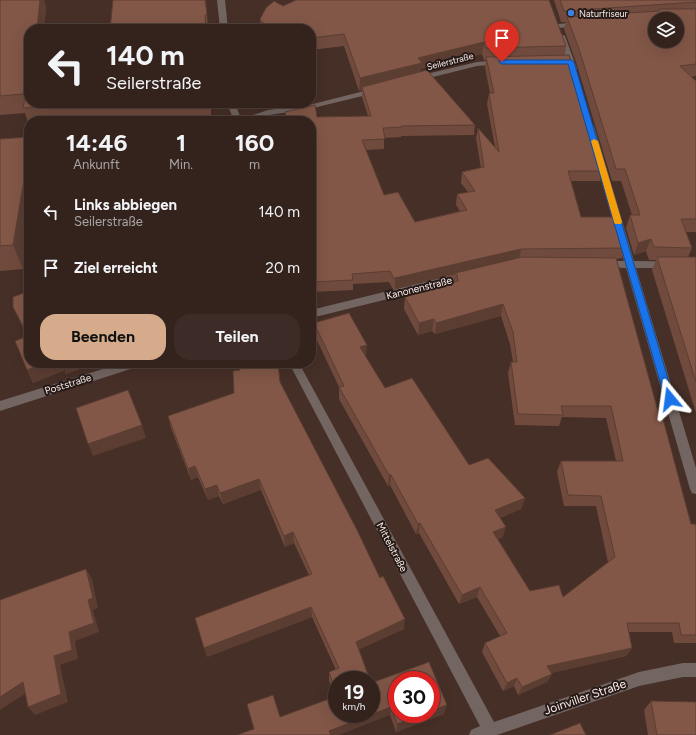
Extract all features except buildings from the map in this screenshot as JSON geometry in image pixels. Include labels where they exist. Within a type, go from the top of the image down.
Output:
[{"type":"street","points":[[221,0],[223,24]]},
{"type":"street","points":[[575,76],[567,62],[556,22],[587,24]]},
{"type":"street","name":"Seilerstraße","points":[[408,82],[477,64],[510,62]]},
{"type":"street","points":[[316,105],[385,87]]},
{"type":"street","points":[[257,116],[268,112],[301,108]]},
{"type":"street","points":[[588,120],[696,489]]},
{"type":"street","points":[[593,264],[696,265]]},
{"type":"street","name":"Kanonenstraße","points":[[316,313],[474,274]]},
{"type":"street","name":"Poststraße","points":[[0,406],[120,368]]},
{"type":"street","name":"Mittelstraße","points":[[297,368],[490,730]]},
{"type":"street","name":"Joinviller Straße","points":[[476,735],[639,678],[682,670],[696,670]]},
{"type":"slow traffic","points":[[594,141],[618,222]]},
{"type":"place","name":"Naturfriseur","points":[[571,13]]},
{"type":"route","points":[[502,62],[571,62],[670,399]]}]
